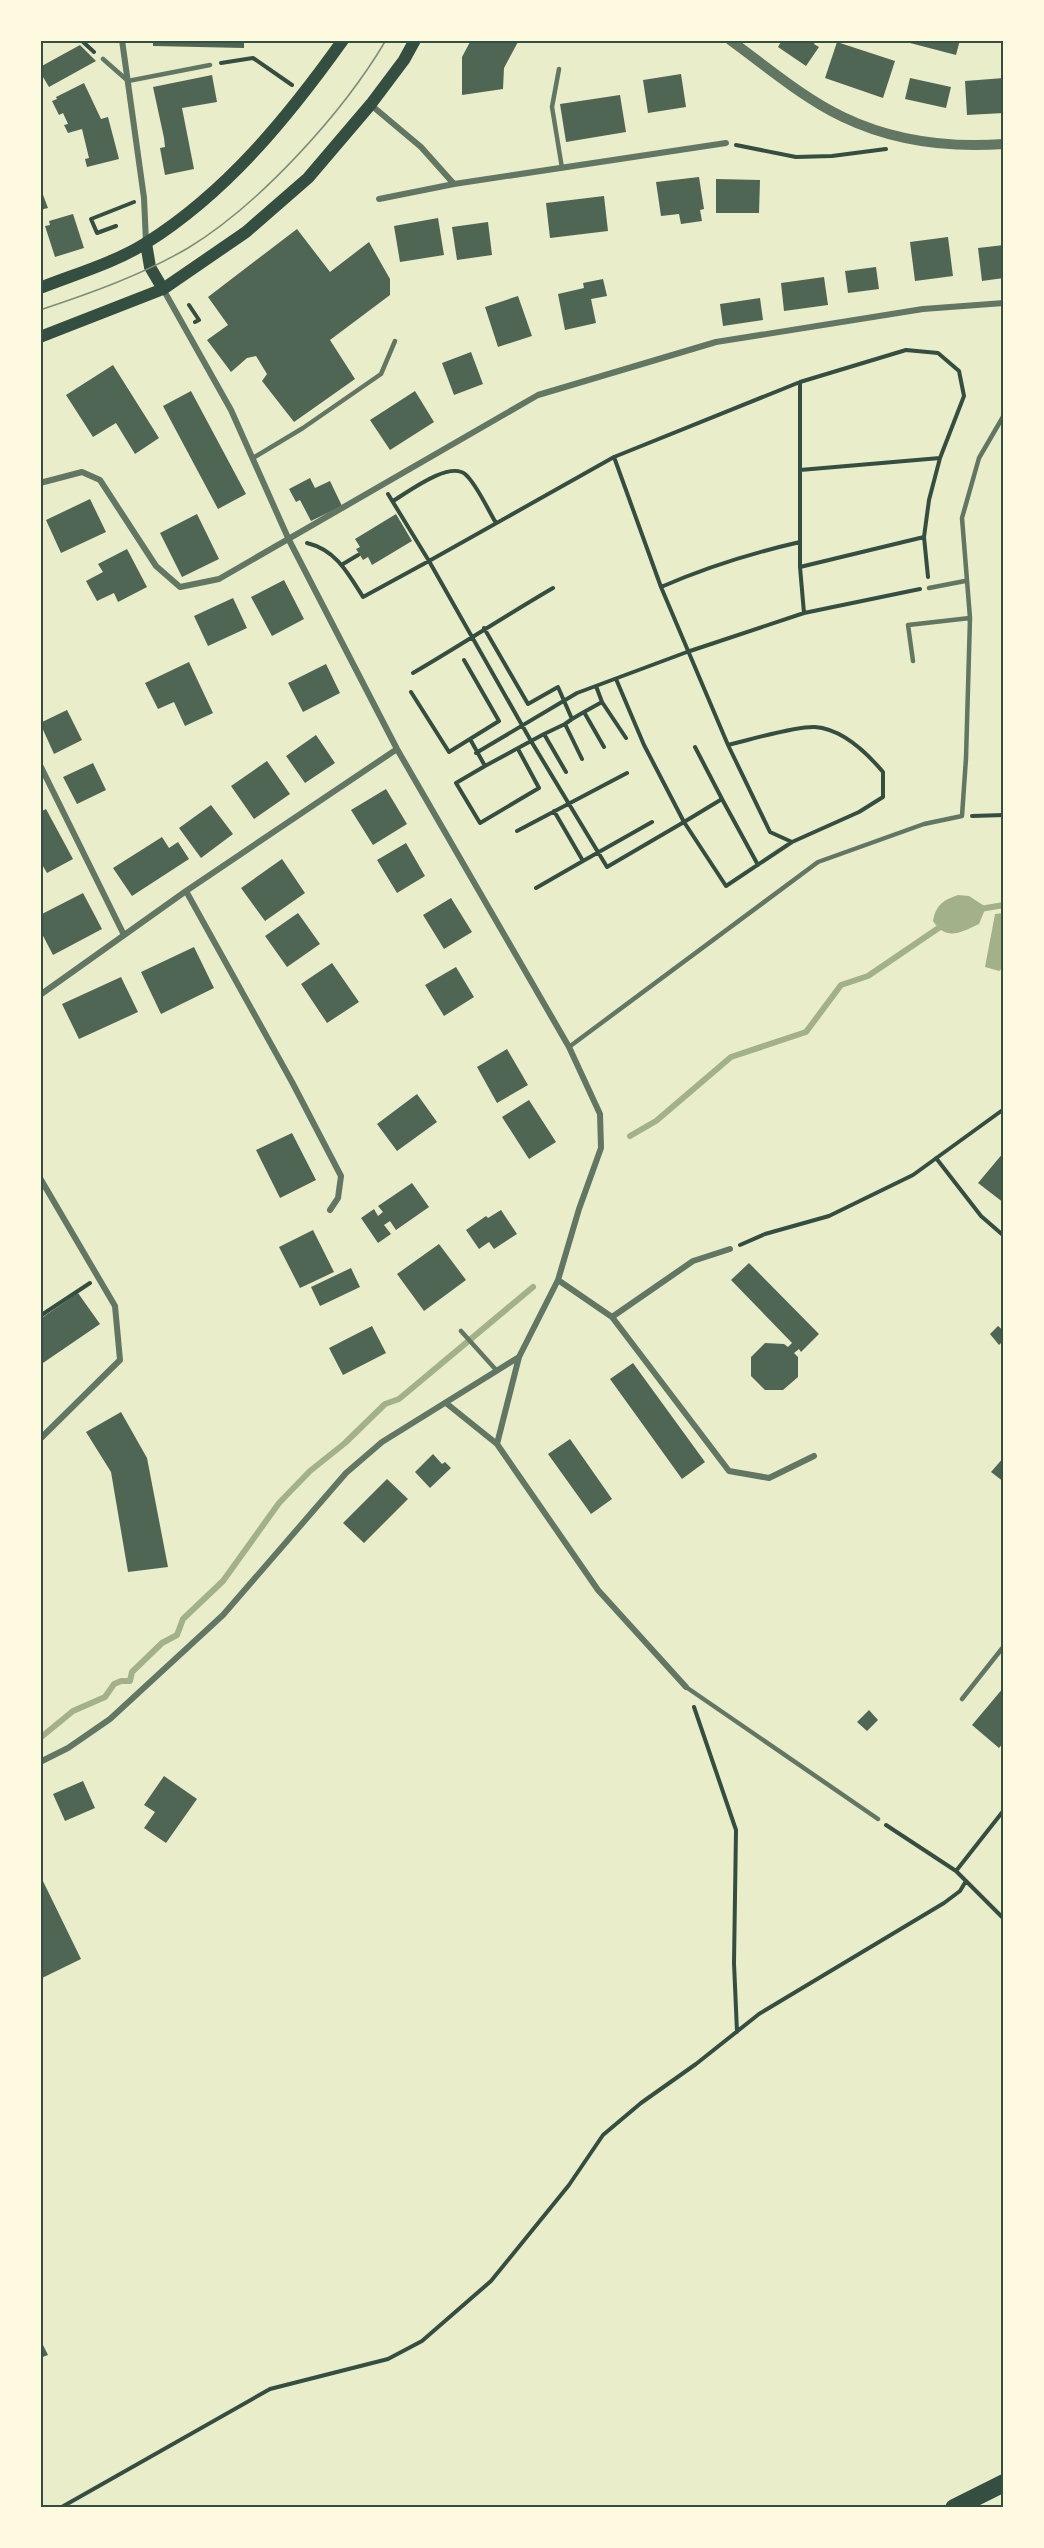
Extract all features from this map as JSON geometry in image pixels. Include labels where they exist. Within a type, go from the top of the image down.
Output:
[{"type":"highway","points":[[954,2508],[1004,2483]]},
{"type":"main road","points":[[40,288],[129,253],[193,210],[270,135],[304,94],[343,40]]},
{"type":"main road","points":[[40,337],[163,289],[246,232],[308,178],[371,104],[404,60],[415,40]]},
{"type":"main road","points":[[146,243],[150,267],[163,289]]},
{"type":"street","points":[[122,40],[144,198],[146,243]]},
{"type":"street","points":[[730,40],[801,91],[842,117],[880,132],[933,144],[980,146],[1004,144]]},
{"type":"street","points":[[371,104],[421,147],[453,184]]},
{"type":"street","points":[[379,199],[453,184],[726,144]]},
{"type":"street","points":[[163,289],[231,410],[289,540],[397,749],[569,1047],[600,1114],[601,1148],[579,1209],[558,1280],[519,1357],[497,1444]]},
{"type":"street","points":[[40,483],[82,472],[100,480],[156,566],[180,587],[219,579],[538,395],[716,342],[923,309],[1004,303]]},
{"type":"street","points":[[40,995],[186,891],[397,749]]},
{"type":"street","points":[[40,765],[124,935]]},
{"type":"street","points":[[186,891],[292,1082],[341,1176],[338,1198],[330,1210]]},
{"type":"street","points":[[40,1178],[115,1306],[120,1360],[40,1439]]},
{"type":"street","points":[[612,1317],[693,1261],[730,1249]]},
{"type":"street","points":[[558,1280],[612,1317],[729,1472],[769,1478],[814,1455]]},
{"type":"street","points":[[40,1762],[68,1748],[110,1719],[224,1615],[346,1473],[382,1442],[519,1357]]},
{"type":"street","points":[[446,1403],[497,1444],[598,1590],[686,1687]]},
{"type":"lane","points":[[103,59],[128,81],[210,65]]},
{"type":"lane","points":[[559,69],[552,106],[562,168]]},
{"type":"lane","points":[[253,458],[303,428],[381,374],[395,341]]},
{"type":"lane","points":[[569,1047],[818,862],[924,824],[962,816],[970,618],[965,581],[962,518],[980,458],[1004,415]]},
{"type":"lane","points":[[929,588],[965,581]]},
{"type":"lane","points":[[912,661],[908,625],[970,618]]},
{"type":"lane","points":[[461,1331],[497,1371]]},
{"type":"lane","points":[[962,1699],[1004,1647]]},
{"type":"lane","points":[[686,1687],[878,1819]]},
{"type":"path","points":[[81,40],[103,59]]},
{"type":"path","points":[[210,65],[253,58],[304,94]]},
{"type":"path","points":[[726,144],[796,157],[832,156],[889,149]]},
{"type":"path","points":[[116,210],[91,219],[97,233],[116,226]]},
{"type":"path","points":[[324,550],[343,564],[363,597],[614,457],[800,382],[906,350],[938,353],[959,371],[964,396],[940,458],[929,500],[924,537],[929,588],[804,613],[687,652],[565,700],[476,753]]},
{"type":"path","points":[[800,382],[800,567],[804,613]]},
{"type":"path","points":[[614,457],[661,587],[728,745],[770,832],[792,842]]},
{"type":"path","points":[[800,470],[940,458]]},
{"type":"path","points":[[393,501],[444,471],[456,470],[466,475],[496,523]]},
{"type":"path","points":[[383,485],[474,638],[522,726],[607,867],[722,799]]},
{"type":"path","points":[[800,567],[924,537]]},
{"type":"path","points":[[661,587],[703,569],[750,554],[800,542]]},
{"type":"path","points":[[343,564],[358,555]]},
{"type":"path","points":[[413,673],[553,588]]},
{"type":"path","points":[[484,628],[528,704],[558,687],[572,719]]},
{"type":"path","points":[[411,692],[449,752],[499,721],[464,660]]},
{"type":"path","points":[[616,679],[644,745],[684,822],[726,886],[792,842],[859,812],[883,797],[883,772],[866,752],[843,737],[815,727],[728,745]]},
{"type":"path","points":[[596,686],[602,702],[626,738]]},
{"type":"path","points":[[518,749],[539,788],[480,823],[456,783],[602,702]]},
{"type":"path","points":[[584,712],[604,747]]},
{"type":"path","points":[[565,724],[582,759]]},
{"type":"path","points":[[544,734],[566,772]]},
{"type":"path","points":[[470,739],[485,766]]},
{"type":"path","points":[[695,747],[758,865]]},
{"type":"path","points":[[517,831],[627,773]]},
{"type":"path","points":[[554,811],[583,861]]},
{"type":"path","points":[[962,816],[1004,815]]},
{"type":"path","points":[[536,888],[652,822]]},
{"type":"path","points":[[730,1249],[765,1234],[829,1215],[913,1175],[1004,1109]]},
{"type":"path","points":[[936,1158],[981,1216],[1004,1236]]},
{"type":"path","points":[[40,1316],[98,1277]]},
{"type":"path","points":[[686,1687],[736,1830],[734,1963],[737,2032]]},
{"type":"path","points":[[956,1871],[1004,1810]]},
{"type":"path","points":[[878,1819],[956,1871],[1004,1919]]},
{"type":"path","points":[[60,2508],[270,2390],[388,2359],[422,2341],[491,2281],[569,2185],[603,2135],[641,2103],[696,2064],[759,2014],[944,1903],[960,1892],[966,1881]]},
{"type":"shaded area","points":[[958,895],[969,896],[986,907],[979,924],[960,932],[948,933],[933,921],[934,915],[941,904]]},
{"type":"shaded area","points":[[1003,913],[1003,968],[999,971],[985,967],[995,914]]},
{"type":"building","points":[[153,40],[244,40],[244,48],[153,46]]},
{"type":"building","points":[[471,40],[519,40],[504,68],[503,89],[462,95],[462,57]]},
{"type":"building","points":[[782,40],[816,40],[814,44],[819,47],[806,66],[778,47]]},
{"type":"building","points":[[910,40],[960,40],[956,55],[910,43]]},
{"type":"building","points":[[837,42],[895,61],[883,98],[825,78]]},
{"type":"building","points":[[80,45],[96,61],[49,87],[40,72],[40,67]]},
{"type":"building","points":[[681,74],[686,107],[648,113],[643,80]]},
{"type":"building","points":[[212,75],[217,102],[182,108],[194,169],[165,175],[160,148],[165,147],[164,138],[153,87]]},
{"type":"building","points":[[910,78],[951,87],[946,108],[905,99]]},
{"type":"building","points":[[1004,78],[1004,113],[967,115],[965,81]]},
{"type":"building","points":[[84,83],[101,119],[108,117],[119,159],[87,167],[85,159],[89,158],[82,129],[68,133],[64,125],[68,124],[63,113],[59,115],[52,101]]},
{"type":"building","points":[[620,95],[626,132],[566,142],[560,104]]},
{"type":"building","points":[[699,177],[704,209],[700,210],[702,221],[681,224],[679,214],[661,216],[656,182]]},
{"type":"building","points":[[716,179],[760,180],[759,213],[716,213]]},
{"type":"building","points":[[40,187],[48,208],[40,210]]},
{"type":"building","points":[[604,196],[608,231],[550,238],[546,203]]},
{"type":"building","points":[[73,214],[84,248],[55,257],[45,226],[50,225],[49,221]]},
{"type":"building","points":[[438,218],[444,255],[400,262],[394,226]]},
{"type":"building","points":[[488,222],[492,255],[457,260],[452,227]]},
{"type":"building","points":[[297,229],[330,272],[369,242],[390,279],[390,295],[330,340],[355,379],[294,422],[262,381],[267,374],[256,356],[247,358],[231,372],[207,340],[228,325],[208,297]]},
{"type":"building","points":[[948,237],[953,276],[915,281],[910,242]]},
{"type":"building","points":[[1004,245],[1004,278],[982,281],[978,248]]},
{"type":"building","points":[[876,267],[879,289],[848,293],[845,271]]},
{"type":"building","points":[[824,277],[828,305],[784,311],[781,283]]},
{"type":"building","points":[[603,279],[607,296],[591,299],[596,323],[565,330],[558,294],[584,288],[583,283]]},
{"type":"building","points":[[518,296],[532,336],[498,347],[485,307]]},
{"type":"building","points":[[760,298],[763,320],[723,326],[720,304]]},
{"type":"building","points":[[471,352],[483,384],[454,395],[442,363]]},
{"type":"building","points":[[113,365],[159,438],[135,454],[116,423],[93,437],[66,395]]},
{"type":"building","points":[[191,391],[246,494],[218,509],[163,406]]},
{"type":"building","points":[[415,391],[434,422],[390,450],[370,420]]},
{"type":"building","points":[[310,478],[315,488],[330,481],[342,506],[311,521],[300,500],[296,502],[289,489]]},
{"type":"building","points":[[90,499],[106,532],[61,553],[46,520]]},
{"type":"building","points":[[197,514],[219,559],[182,577],[160,533]]},
{"type":"building","points":[[396,514],[412,541],[372,565],[368,557],[363,560],[356,549],[360,547],[355,539]]},
{"type":"building","points":[[127,549],[147,587],[118,602],[114,593],[97,601],[86,581],[103,572],[98,564]]},
{"type":"building","points":[[284,580],[304,619],[272,636],[251,597]]},
{"type":"building","points":[[233,598],[247,628],[208,646],[194,616]]},
{"type":"building","points":[[189,662],[213,713],[185,726],[174,702],[158,709],[145,683]]},
{"type":"building","points":[[326,664],[340,693],[303,712],[288,683]]},
{"type":"building","points":[[67,710],[82,740],[54,754],[40,723]]},
{"type":"building","points":[[316,735],[335,763],[305,783],[286,756]]},
{"type":"building","points":[[267,761],[290,794],[254,819],[231,786]]},
{"type":"building","points":[[93,763],[106,790],[77,804],[63,777]]},
{"type":"building","points":[[386,789],[407,824],[373,845],[351,810]]},
{"type":"building","points":[[211,805],[233,834],[201,858],[179,828]]},
{"type":"building","points":[[46,809],[73,859],[47,873],[40,861],[40,812]]},
{"type":"building","points":[[162,837],[169,848],[178,842],[189,859],[132,896],[113,868]]},
{"type":"building","points":[[406,843],[425,876],[397,893],[377,860]]},
{"type":"building","points":[[282,859],[305,893],[265,921],[241,888]]},
{"type":"building","points":[[83,893],[102,929],[53,955],[40,930],[40,915]]},
{"type":"building","points":[[451,898],[472,932],[444,949],[423,915]]},
{"type":"building","points":[[298,913],[320,944],[287,967],[265,936]]},
{"type":"building","points":[[194,947],[214,988],[161,1014],[141,972]]},
{"type":"building","points":[[332,963],[359,1002],[327,1023],[301,984]]},
{"type":"building","points":[[456,967],[474,997],[444,1016],[425,985]]},
{"type":"building","points":[[121,977],[138,1012],[79,1039],[62,1004]]},
{"type":"building","points":[[507,1049],[528,1085],[497,1103],[477,1067]]},
{"type":"building","points":[[417,1094],[437,1122],[397,1151],[377,1124]]},
{"type":"building","points":[[529,1100],[556,1142],[529,1159],[502,1117]]},
{"type":"building","points":[[292,1133],[316,1180],[280,1198],[256,1150]]},
{"type":"building","points":[[1004,1152],[1004,1203],[978,1183]]},
{"type":"building","points":[[412,1183],[429,1207],[396,1230],[390,1221],[384,1225],[391,1234],[378,1243],[361,1218],[374,1209],[378,1216],[383,1212],[378,1206]]},
{"type":"building","points":[[501,1210],[517,1234],[494,1249],[489,1242],[479,1249],[466,1230],[486,1216],[488,1218]]},
{"type":"building","points":[[313,1230],[334,1272],[300,1288],[279,1247]]},
{"type":"building","points":[[439,1244],[466,1280],[424,1311],[397,1274]]},
{"type":"building","points":[[749,1263],[819,1334],[801,1352],[799,1349],[794,1353],[798,1357],[798,1377],[783,1390],[765,1390],[751,1376],[751,1357],[765,1343],[784,1344],[788,1347],[792,1343],[731,1280]]},
{"type":"building","points":[[351,1268],[360,1287],[320,1306],[311,1287]]},
{"type":"building","points":[[78,1293],[100,1324],[40,1365],[40,1319]]},
{"type":"building","points":[[372,1326],[386,1353],[343,1375],[329,1348]]},
{"type":"building","points":[[998,1326],[1004,1331],[1004,1340],[999,1345],[990,1334]]},
{"type":"building","points":[[633,1363],[705,1462],[682,1479],[610,1379]]},
{"type":"building","points":[[121,1412],[147,1458],[168,1567],[128,1572],[111,1472],[86,1432]]},
{"type":"building","points":[[570,1439],[612,1499],[591,1514],[548,1454]]},
{"type":"building","points":[[433,1454],[442,1464],[445,1462],[451,1468],[430,1488],[415,1472]]},
{"type":"building","points":[[1004,1457],[1004,1482],[991,1472]]},
{"type":"building","points":[[387,1479],[408,1499],[364,1543],[343,1523]]},
{"type":"building","points":[[1004,1687],[1004,1742],[999,1748],[972,1725]]},
{"type":"building","points":[[869,1710],[878,1720],[867,1731],[857,1722]]},
{"type":"building","points":[[164,1776],[197,1799],[166,1843],[144,1828],[155,1812],[144,1805]]},
{"type":"building","points":[[83,1781],[95,1808],[65,1821],[53,1794]]},
{"type":"building","points":[[40,1875],[81,1959],[40,1979]]},
{"type":"building","points":[[40,2339],[48,2355],[40,2358]]},
{"type":"waterway","points":[[980,909],[1004,905]]},
{"type":"waterway","points":[[630,1136],[656,1121],[731,1057],[806,1032],[841,985],[868,976],[943,925]]},
{"type":"waterway","points":[[40,1738],[73,1711],[105,1697],[114,1684],[130,1681],[132,1672],[162,1643],[177,1635],[183,1619],[223,1581],[279,1503],[310,1471],[345,1443],[385,1404],[399,1399],[533,1287]]},
{"type":"tram line","points":[[40,310],[153,267],[188,248],[215,229],[243,207],[298,155],[347,97],[386,40]]}]
